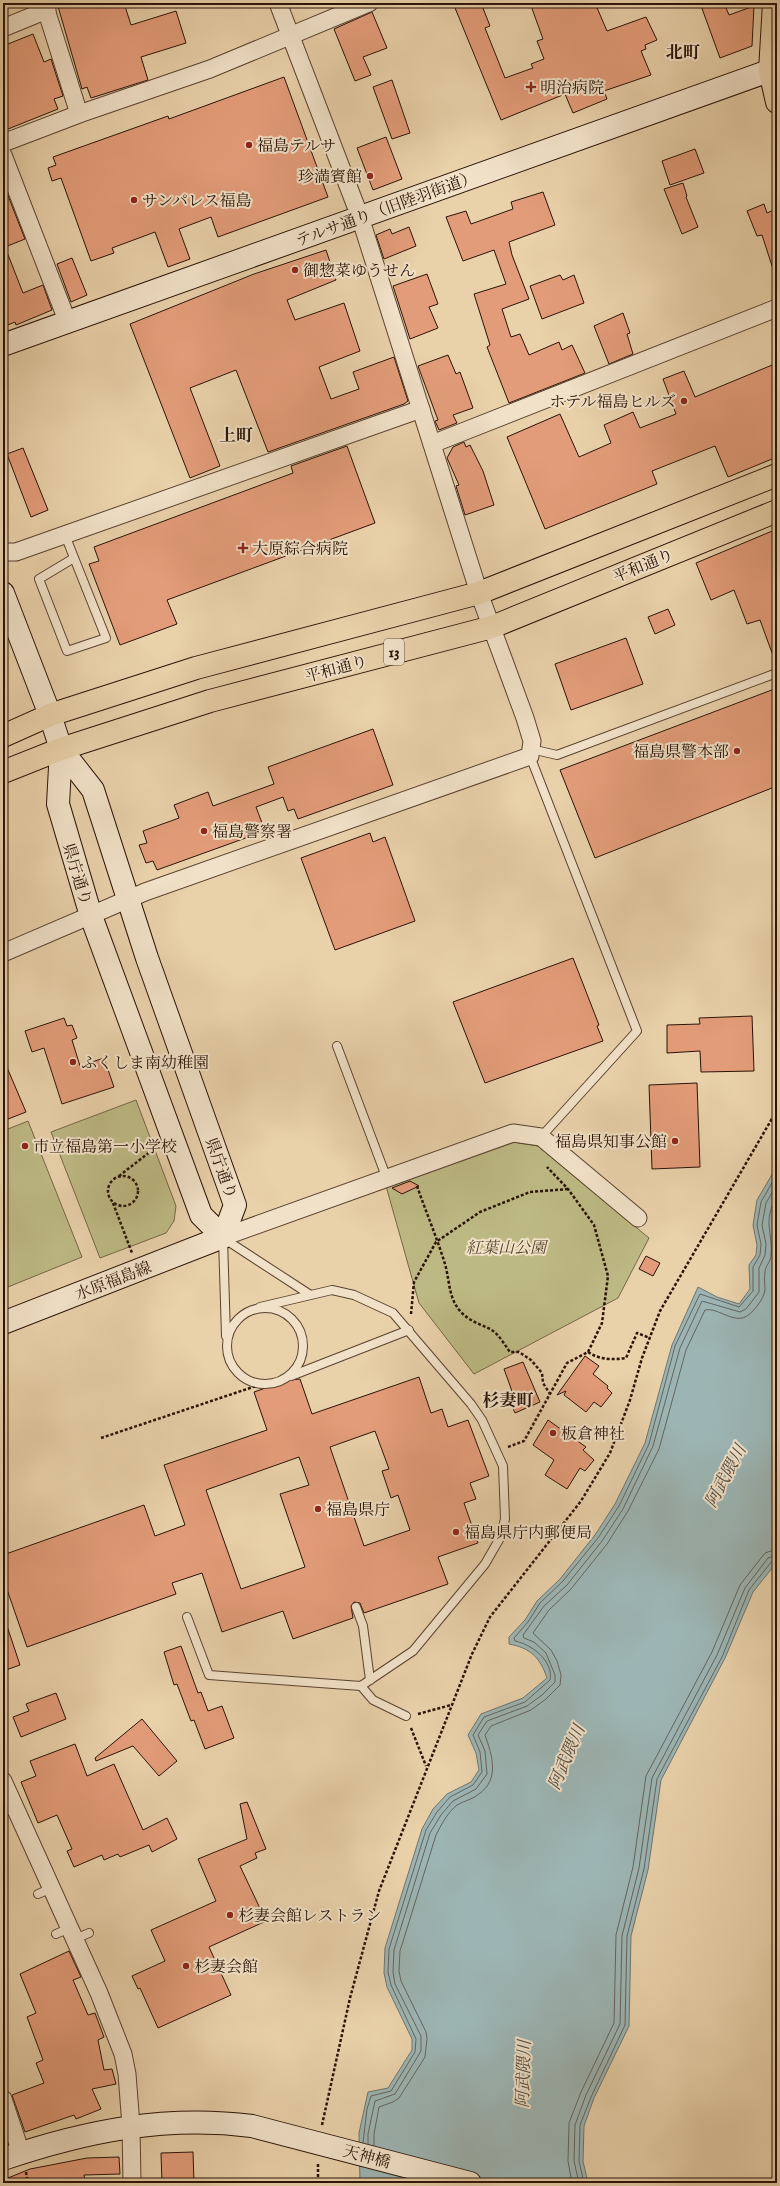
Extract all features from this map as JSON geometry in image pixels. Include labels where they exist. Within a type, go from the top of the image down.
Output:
[{"type":"highway","points":[[774,3],[773,69],[777,102]]},
{"type":"highway","name":"13","points":[[3,736],[50,715],[196,668],[480,593],[777,475]]},
{"type":"highway","name":"平和通り","points":[[3,772],[60,749],[210,701],[492,627],[777,511]]},
{"type":"street","points":[[3,953],[128,900],[531,752],[532,741],[525,718],[480,593],[360,217],[278,3]]},
{"type":"street","points":[[3,143],[79,114],[210,69],[369,3]]},
{"type":"street","points":[[3,28],[46,6],[79,114]]},
{"type":"street","name":"テルサ通り（旧陸羽街道）","points":[[3,345],[68,323],[773,69]]},
{"type":"street","points":[[3,155],[68,323]]},
{"type":"street","points":[[432,444],[777,308]]},
{"type":"street","points":[[3,552],[16,552],[421,409]]},
{"type":"street","name":"県庁通り","points":[[3,593],[50,715],[60,749],[58,804],[91,916],[201,1215],[223,1237],[235,1206],[128,900],[93,790],[60,749]]},
{"type":"street","points":[[223,1237],[513,1133],[541,1137],[638,1218]]},
{"type":"street","name":"水原福島線","points":[[3,1323],[223,1237]]},
{"type":"street","points":[[3,1781],[8,1805],[45,1891],[73,1934],[99,1993],[123,2054],[127,2074],[131,2126],[132,2183]]},
{"type":"street","points":[[3,2099],[12,2156]]},
{"type":"street","name":"天神橋","points":[[12,2156],[131,2126],[167,2122],[216,2121],[252,2126],[470,2183]]},
{"type":"lane","points":[[65,535],[106,638],[67,651],[39,579],[74,558]]},
{"type":"lane","points":[[541,1137],[637,1032],[531,752],[557,755],[774,674]]},
{"type":"lane","points":[[337,1046],[387,1179]]},
{"type":"lane","points":[[223,1237],[309,1294]]},
{"type":"lane","points":[[223,1237],[227,1353],[231,1365],[239,1375],[250,1382],[262,1384],[275,1383],[410,1330]]},
{"type":"lane","points":[[187,1618],[209,1675],[360,1686],[413,1651],[485,1564],[500,1538],[505,1519],[503,1466],[482,1420],[471,1404],[410,1330],[393,1313],[354,1295],[332,1290],[309,1294],[248,1311],[237,1318],[230,1329],[226,1341]]},
{"type":"lane","points":[[260,1307],[273,1308],[285,1313],[295,1321],[301,1332],[304,1345],[302,1358],[296,1370],[286,1378]]},
{"type":"lane","points":[[356,1607],[363,1626],[370,1680]]},
{"type":"lane","points":[[360,1686],[373,1700],[406,1716]]},
{"type":"path","points":[[318,2183],[338,2056],[350,1998],[379,1891],[451,1705],[490,1617],[581,1501],[610,1453],[630,1400],[660,1311],[777,1110]]},
{"type":"path","points":[[133,1256],[113,1203],[110,1199],[108,1188],[110,1183],[161,1143]]},
{"type":"path","points":[[511,1446],[524,1441],[567,1363],[588,1352],[602,1323],[608,1276],[594,1225],[568,1188],[546,1166]]},
{"type":"path","points":[[412,1170],[436,1242],[445,1264],[452,1297],[461,1313],[476,1324],[490,1329],[498,1335],[510,1352],[520,1352],[531,1360],[542,1373],[543,1382],[550,1394]]},
{"type":"path","points":[[113,1203],[121,1207],[131,1205],[139,1193],[139,1188],[134,1180],[129,1177],[118,1177]]},
{"type":"path","points":[[410,1330],[414,1282],[436,1242],[480,1212],[530,1192],[568,1188]]},
{"type":"path","points":[[588,1352],[595,1356],[613,1360],[626,1358],[637,1333],[650,1338]]},
{"type":"path","points":[[101,1438],[262,1384]]},
{"type":"path","points":[[427,1766],[406,1716],[451,1705]]},
{"type":"green space","points":[[136,1100],[176,1206],[174,1221],[166,1233],[100,1258],[51,1132]]},
{"type":"green space","name":"市立福島第一小学校","points":[[28,1121],[82,1257],[3,1289],[3,1131]]},
{"type":"green space","name":"紅葉山公園","points":[[513,1142],[538,1146],[649,1238],[618,1298],[474,1374],[419,1303],[386,1186]]},
{"type":"water","name":"阿武隈川","points":[[777,1166],[777,1562],[753,1592],[725,1658],[661,1780],[648,1870],[631,1936],[629,2026],[594,2098],[584,2126],[583,2161],[588,2183],[360,2183],[359,2133],[368,2092],[388,2088],[412,2050],[412,2039],[387,1987],[384,1973],[385,1948],[422,1829],[433,1809],[447,1794],[471,1782],[479,1770],[476,1753],[468,1735],[481,1714],[523,1698],[547,1678],[541,1664],[537,1659],[523,1648],[509,1644],[509,1637],[525,1620],[537,1601],[560,1579],[595,1535],[615,1504],[645,1443],[672,1345],[698,1287],[717,1297],[739,1304],[750,1289],[749,1265],[756,1255],[757,1245],[753,1225],[757,1200]]},
{"type":"building","points":[[57,3],[124,3],[131,25],[176,11],[186,43],[141,57],[148,80],[91,98],[87,87],[82,89]]},
{"type":"building","points":[[453,3],[481,3],[490,26],[485,28],[505,78],[533,68],[531,64],[544,59],[537,41],[543,39],[530,3],[595,3],[607,31],[646,17],[657,40],[645,45],[646,49],[641,51],[651,75],[604,91],[607,99],[573,113],[565,94],[501,120]]},
{"type":"building","points":[[700,3],[724,3],[729,15],[754,6],[752,46],[720,58]]},
{"type":"building","points":[[372,12],[387,48],[363,57],[371,75],[355,81],[334,29]]},
{"type":"building","points":[[33,34],[44,62],[51,59],[63,96],[54,99],[58,109],[3,131],[3,46]]},
{"type":"building","points":[[284,77],[328,197],[218,237],[211,217],[179,229],[190,259],[168,267],[155,232],[112,248],[114,253],[91,261],[61,178],[52,181],[48,168],[56,165],[53,157],[168,116],[169,119]]},
{"type":"building","points":[[392,80],[410,133],[392,139],[373,87]]},
{"type":"building","points":[[386,137],[402,179],[373,190],[357,148]]},
{"type":"building","points":[[695,149],[704,173],[670,185],[662,161]]},
{"type":"building","points":[[3,183],[25,239],[5,247],[23,293],[43,285],[52,310],[16,325],[15,322],[3,327]]},
{"type":"building","points":[[683,183],[686,197],[698,227],[682,234],[664,189]]},
{"type":"building","points":[[543,192],[555,225],[509,242],[512,255],[529,299],[502,309],[511,337],[520,334],[529,355],[559,342],[562,350],[572,345],[585,373],[509,403],[487,347],[490,345],[474,294],[506,284],[494,250],[463,261],[446,217],[466,211],[471,224],[513,209],[511,202]]},
{"type":"building","points":[[764,204],[767,213],[774,210],[777,218],[777,272],[774,272],[762,235],[757,236],[747,211]]},
{"type":"building","points":[[409,227],[416,246],[384,259],[376,235],[390,229],[392,234]]},
{"type":"building","points":[[326,250],[336,280],[287,300],[295,320],[344,303],[360,351],[319,367],[331,399],[359,389],[353,372],[394,357],[408,401],[404,404],[268,452],[236,370],[190,388],[220,466],[190,478],[130,324],[254,274]]},
{"type":"building","points":[[72,258],[87,295],[71,302],[57,264]]},
{"type":"building","points":[[427,274],[438,304],[429,307],[438,328],[410,339],[393,286]]},
{"type":"building","points":[[560,275],[563,280],[574,275],[584,303],[542,319],[530,286]]},
{"type":"building","points":[[623,313],[630,333],[627,334],[633,354],[609,364],[594,326]]},
{"type":"building","points":[[448,355],[456,374],[460,372],[473,408],[453,415],[457,423],[439,430],[435,421],[438,420],[418,366]]},
{"type":"building","points":[[777,363],[777,457],[728,477],[715,446],[652,471],[657,484],[545,529],[507,437],[560,414],[579,457],[611,443],[604,425],[633,412],[640,428],[676,414],[663,379],[684,371],[695,397]]},
{"type":"building","points":[[464,442],[466,447],[470,445],[483,471],[494,505],[465,515],[456,486],[459,485],[447,458],[453,447]]},
{"type":"building","points":[[347,446],[375,523],[167,600],[177,624],[120,645],[89,564],[99,561],[94,547],[293,473],[291,466]]},
{"type":"building","points":[[23,448],[48,510],[31,517],[7,454]]},
{"type":"building","points":[[777,529],[777,661],[775,661],[760,620],[747,624],[734,590],[711,600],[696,563]]},
{"type":"building","points":[[668,609],[675,625],[655,634],[648,617]]},
{"type":"building","points":[[626,638],[643,684],[571,710],[555,664]]},
{"type":"building","points":[[777,688],[777,786],[595,858],[560,770]]},
{"type":"building","points":[[373,729],[393,785],[298,819],[294,809],[288,811],[283,797],[256,807],[265,831],[157,870],[153,861],[146,863],[139,845],[147,843],[143,831],[179,818],[174,805],[208,792],[213,806],[274,784],[268,767]]},
{"type":"building","points":[[370,833],[373,842],[385,837],[415,921],[335,950],[301,858]]},
{"type":"building","points":[[573,958],[599,1025],[597,1026],[603,1041],[485,1083],[453,1002]]},
{"type":"building","points":[[752,1016],[754,1071],[701,1072],[700,1051],[667,1053],[667,1025],[700,1024],[699,1018]]},
{"type":"building","points":[[64,1018],[67,1026],[72,1025],[77,1038],[72,1040],[80,1066],[104,1058],[114,1087],[62,1104],[44,1048],[32,1052],[25,1031]]},
{"type":"building","points":[[3,1058],[26,1112],[3,1121]]},
{"type":"building","name":"福島県知事公館","points":[[697,1083],[700,1167],[652,1169],[649,1085]]},
{"type":"building","points":[[410,1181],[419,1186],[402,1194],[392,1188]]},
{"type":"building","points":[[646,1256],[660,1263],[653,1276],[639,1269]]},
{"type":"building","points":[[585,1356],[599,1366],[593,1374],[608,1386],[607,1388],[612,1393],[601,1407],[594,1402],[586,1412],[564,1395],[566,1391],[557,1395]]},
{"type":"building","points":[[523,1362],[540,1402],[515,1413],[508,1397],[513,1394],[504,1369]]},
{"type":"building","name":"福島県庁","points":[[419,1377],[431,1413],[442,1409],[448,1427],[468,1420],[489,1476],[470,1483],[476,1499],[464,1503],[478,1543],[438,1557],[448,1584],[364,1613],[360,1603],[354,1602],[351,1606],[353,1618],[293,1639],[283,1611],[222,1632],[202,1573],[172,1583],[176,1594],[27,1647],[3,1578],[3,1555],[144,1505],[155,1536],[185,1525],[164,1465],[267,1430],[254,1392],[288,1380],[300,1379],[312,1414]],"holes":[[[375,1431],[389,1469],[382,1471],[391,1498],[398,1495],[410,1530],[364,1546],[330,1447]],[[299,1457],[309,1485],[280,1494],[305,1567],[241,1589],[206,1490]]]},
{"type":"building","name":"板倉神社","points":[[548,1420],[586,1447],[583,1450],[594,1460],[585,1471],[580,1468],[567,1489],[545,1475],[554,1460],[533,1445]]},
{"type":"building","points":[[3,1623],[6,1623],[20,1665],[3,1671]]},
{"type":"building","points":[[181,1646],[198,1693],[201,1692],[208,1711],[222,1706],[234,1738],[205,1749],[194,1720],[191,1721],[177,1684],[174,1685],[164,1652]]},
{"type":"building","points":[[56,1693],[66,1719],[21,1737],[13,1717],[29,1711],[26,1704]]},
{"type":"building","points":[[142,1719],[177,1761],[159,1776],[133,1746],[96,1761],[95,1758]]},
{"type":"building","points":[[75,1744],[87,1776],[114,1764],[143,1830],[167,1818],[177,1839],[152,1852],[149,1845],[120,1857],[118,1854],[104,1860],[102,1855],[74,1867],[67,1851],[72,1849],[57,1815],[38,1823],[21,1782],[36,1776],[30,1761]]},
{"type":"building","name":"杉妻会館","points":[[247,1802],[266,1849],[255,1853],[257,1858],[240,1866],[266,1921],[209,1947],[231,1995],[158,2028],[140,1988],[138,1989],[132,1976],[165,1961],[151,1930],[216,1901],[198,1859],[247,1839],[240,1804]]},
{"type":"building","points":[[69,1951],[81,1977],[73,1980],[88,2015],[95,2013],[104,2037],[98,2040],[104,2070],[112,2069],[116,2084],[92,2089],[101,2109],[76,2119],[74,2115],[25,2132],[12,2095],[44,2083],[36,2063],[43,2060],[27,2017],[36,2013],[20,1974]]},
{"type":"building","points":[[193,2152],[194,2183],[162,2183],[161,2153]]},
{"type":"building","points":[[119,2157],[120,2174],[84,2175],[85,2183],[3,2183],[3,2180],[30,2169],[87,2158]]},
{"type":"place","name":"明治病院","points":[[531,87]]},
{"type":"place","name":"福島テルサ","points":[[249,145]]},
{"type":"place","name":"珍満賓館","points":[[370,176]]},
{"type":"place","name":"サンパレス福島","points":[[134,200]]},
{"type":"place","name":"御惣菜ゆうせん","points":[[295,270]]},
{"type":"place","name":"ホテル福島ヒルズ","points":[[684,401]]},
{"type":"place","name":"大原綜合病院","points":[[243,548]]},
{"type":"place","name":"福島県警本部","points":[[737,751]]},
{"type":"place","name":"福島警察署","points":[[204,831]]},
{"type":"place","name":"ふくしま南幼稚園","points":[[73,1062]]},
{"type":"place","name":"福島県知事公館","points":[[675,1141]]},
{"type":"place","name":"市立福島第一小学校","points":[[25,1146]]},
{"type":"place","name":"板倉神社","points":[[553,1433]]},
{"type":"place","name":"福島県庁","points":[[318,1509]]},
{"type":"place","name":"福島県庁内郵便局","points":[[456,1532]]},
{"type":"place","name":"杉妻会館レストラン","points":[[230,1915]]},
{"type":"place","name":"杉妻会館","points":[[186,1966]]},
{"type":"district","name":"北町","points":[[683,52]]},
{"type":"district","name":"上町","points":[[236,435]]},
{"type":"district","name":"杉妻町","points":[[508,1400]]}]
